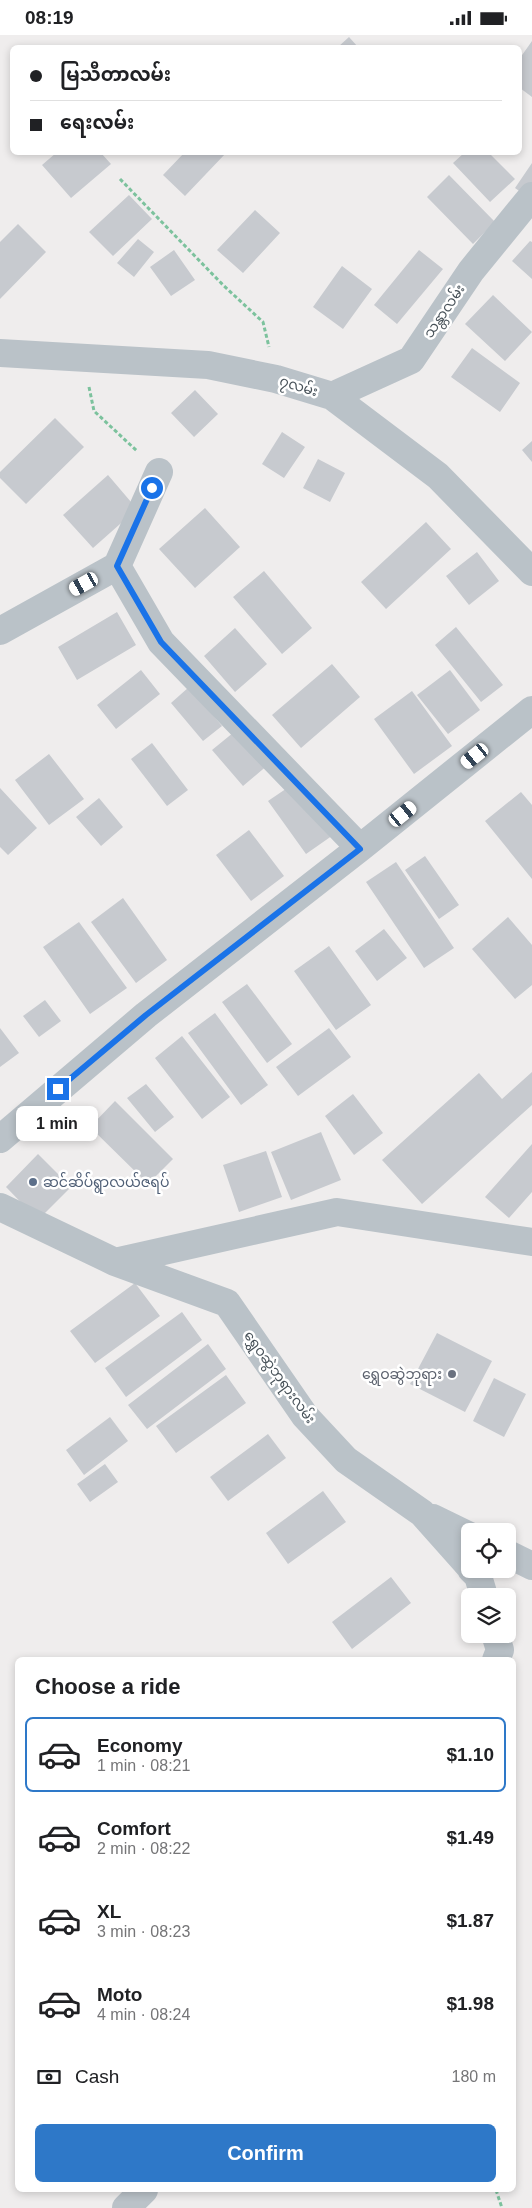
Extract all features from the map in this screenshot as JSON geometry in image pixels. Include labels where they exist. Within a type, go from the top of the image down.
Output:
[{"type":"street","name":"သန္တာလမ်း","points":[[332,396],[411,360],[471,271],[532,196]]},
{"type":"street","name":"၇လမ်း","points":[[0,353],[208,365],[276,379],[332,396],[438,476],[532,572]]},
{"type":"street","points":[[0,631],[117,566],[160,472]]},
{"type":"street","points":[[117,566],[161,642],[360,849]]},
{"type":"street","points":[[0,1139],[146,1015],[360,849],[532,710]]},
{"type":"street","name":"ရွှေဝဆွဲဘုရားလမ်း","points":[[0,1207],[115,1262],[227,1303],[305,1416],[346,1460],[422,1513],[461,1559]]},
{"type":"street","points":[[115,1262],[337,1212],[532,1241]]},
{"type":"street","points":[[422,1513],[461,1532]]},
{"type":"street","points":[[516,1558],[532,1565]]},
{"type":"street","points":[[497,1657],[500,1650],[498,1643]]},
{"type":"street","points":[[126,2208],[142,2192]]},
{"type":"path","points":[[120,179],[224,286],[263,322],[276,379]]},
{"type":"path","points":[[84,357],[94,411],[160,472]]},
{"type":"path","points":[[497,2192],[502,2208]]},
{"type":"building","points":[[349,37],[356,45],[340,45]]},
{"type":"building","points":[[532,41],[532,97],[522,90],[522,55]]},
{"type":"building","points":[[54,155],[103,155],[111,164],[71,198],[42,165]]},
{"type":"building","points":[[182,155],[224,155],[185,196],[163,175]]},
{"type":"building","points":[[462,155],[491,155],[515,179],[490,202],[453,163]]},
{"type":"building","points":[[532,163],[532,200],[515,188]]},
{"type":"building","points":[[449,175],[495,222],[473,244],[427,197]]},
{"type":"building","points":[[129,195],[152,219],[113,256],[89,232]]},
{"type":"building","points":[[255,210],[280,233],[243,273],[217,250]]},
{"type":"building","points":[[18,224],[46,252],[0,299],[0,242]]},
{"type":"building","points":[[138,239],[154,252],[134,277],[117,263]]},
{"type":"building","points":[[530,241],[532,242],[532,279],[512,261]]},
{"type":"building","points":[[174,250],[195,280],[171,296],[150,267]]},
{"type":"building","points":[[419,250],[443,269],[397,324],[374,305]]},
{"type":"building","points":[[342,266],[372,289],[343,329],[313,307]]},
{"type":"building","points":[[493,295],[532,332],[505,361],[465,324]]},
{"type":"building","points":[[472,348],[520,383],[500,412],[451,377]]},
{"type":"building","points":[[195,390],[218,414],[194,437],[171,413]]},
{"type":"building","points":[[55,418],[84,447],[26,504],[0,478],[0,472]]},
{"type":"building","points":[[282,432],[305,447],[284,478],[262,464]]},
{"type":"building","points":[[532,441],[532,462],[522,450]]},
{"type":"building","points":[[318,459],[345,473],[330,502],[303,488]]},
{"type":"building","points":[[108,475],[137,509],[93,548],[63,515]]},
{"type":"building","points":[[205,508],[240,547],[195,588],[159,549]]},
{"type":"building","points":[[426,522],[451,549],[386,609],[361,582]]},
{"type":"building","points":[[477,552],[499,581],[469,605],[446,576]]},
{"type":"building","points":[[264,571],[312,628],[282,654],[233,597]]},
{"type":"building","points":[[117,612],[136,645],[77,680],[58,647]]},
{"type":"building","points":[[456,627],[503,685],[481,702],[435,645]]},
{"type":"building","points":[[235,628],[267,664],[235,692],[204,656]]},
{"type":"building","points":[[332,664],[360,697],[301,748],[272,715]]},
{"type":"building","points":[[141,670],[160,694],[116,729],[97,705]]},
{"type":"building","points":[[450,670],[480,710],[448,734],[417,695]]},
{"type":"building","points":[[189,687],[222,726],[203,741],[171,703]]},
{"type":"building","points":[[412,691],[452,746],[414,774],[374,719]]},
{"type":"building","points":[[239,728],[269,764],[243,786],[212,750]]},
{"type":"building","points":[[152,743],[188,790],[167,806],[131,759]]},
{"type":"building","points":[[49,754],[84,799],[49,825],[15,780]]},
{"type":"building","points":[[299,780],[336,833],[306,854],[268,801]]},
{"type":"building","points":[[0,788],[37,828],[8,855],[0,847]]},
{"type":"building","points":[[521,792],[532,805],[532,879],[485,821]]},
{"type":"building","points":[[99,798],[123,827],[101,846],[76,817]]},
{"type":"building","points":[[249,830],[284,876],[251,901],[216,855]]},
{"type":"building","points":[[425,856],[459,905],[439,919],[405,870]]},
{"type":"building","points":[[396,862],[454,948],[424,968],[366,882]]},
{"type":"building","points":[[123,898],[167,960],[136,983],[91,922]]},
{"type":"building","points":[[508,917],[532,945],[532,985],[515,999],[472,949]]},
{"type":"building","points":[[79,922],[127,988],[90,1014],[43,947]]},
{"type":"building","points":[[384,929],[407,958],[377,981],[355,951]]},
{"type":"building","points":[[329,946],[371,1005],[336,1030],[294,971]]},
{"type":"building","points":[[247,984],[292,1044],[267,1063],[222,1002]]},
{"type":"building","points":[[45,1000],[61,1021],[39,1037],[23,1016]]},
{"type":"building","points":[[215,1013],[268,1085],[241,1105],[188,1033]]},
{"type":"building","points":[[0,1028],[19,1053],[0,1067]]},
{"type":"building","points":[[329,1028],[351,1057],[298,1096],[276,1067]]},
{"type":"building","points":[[182,1036],[230,1097],[202,1119],[155,1058]]},
{"type":"building","points":[[532,1072],[532,1105],[422,1204],[382,1160],[479,1073],[502,1099]]},
{"type":"building","points":[[146,1084],[174,1117],[155,1132],[127,1098]]},
{"type":"building","points":[[353,1094],[383,1133],[354,1155],[325,1116]]},
{"type":"building","points":[[115,1101],[173,1159],[148,1184],[90,1127]]},
{"type":"building","points":[[321,1132],[341,1180],[291,1200],[271,1152]]},
{"type":"building","points":[[532,1144],[532,1192],[509,1218],[485,1197]]},
{"type":"building","points":[[266,1151],[282,1197],[239,1212],[223,1165]]},
{"type":"building","points":[[38,1154],[71,1187],[38,1220],[6,1187]]},
{"type":"building","points":[[135,1283],[160,1316],[95,1363],[70,1331]]},
{"type":"building","points":[[182,1312],[202,1340],[126,1397],[105,1368]]},
{"type":"building","points":[[437,1333],[492,1361],[465,1412],[410,1384]]},
{"type":"building","points":[[208,1344],[226,1369],[147,1429],[128,1405]]},
{"type":"building","points":[[226,1375],[246,1403],[176,1453],[156,1426]]},
{"type":"building","points":[[494,1378],[526,1394],[504,1437],[473,1421]]},
{"type":"building","points":[[110,1417],[128,1441],[84,1475],[66,1450]]},
{"type":"building","points":[[268,1434],[286,1458],[228,1501],[210,1477]]},
{"type":"building","points":[[105,1464],[118,1482],[90,1502],[77,1484]]},
{"type":"building","points":[[323,1491],[346,1522],[288,1564],[266,1533]]},
{"type":"building","points":[[391,1577],[411,1603],[352,1649],[332,1622]]},
{"type":"place","name":"ဆင်ဆိပ်ရွာလယ်ဇရပ်","points":[[33,1182]]},
{"type":"place","name":"ရွှေဝဆွဲဘုရား","points":[[452,1374]]},
{"type":"route","points":[[58,1089],[146,1015],[360,849],[161,642],[117,566],[152,488]]}]
